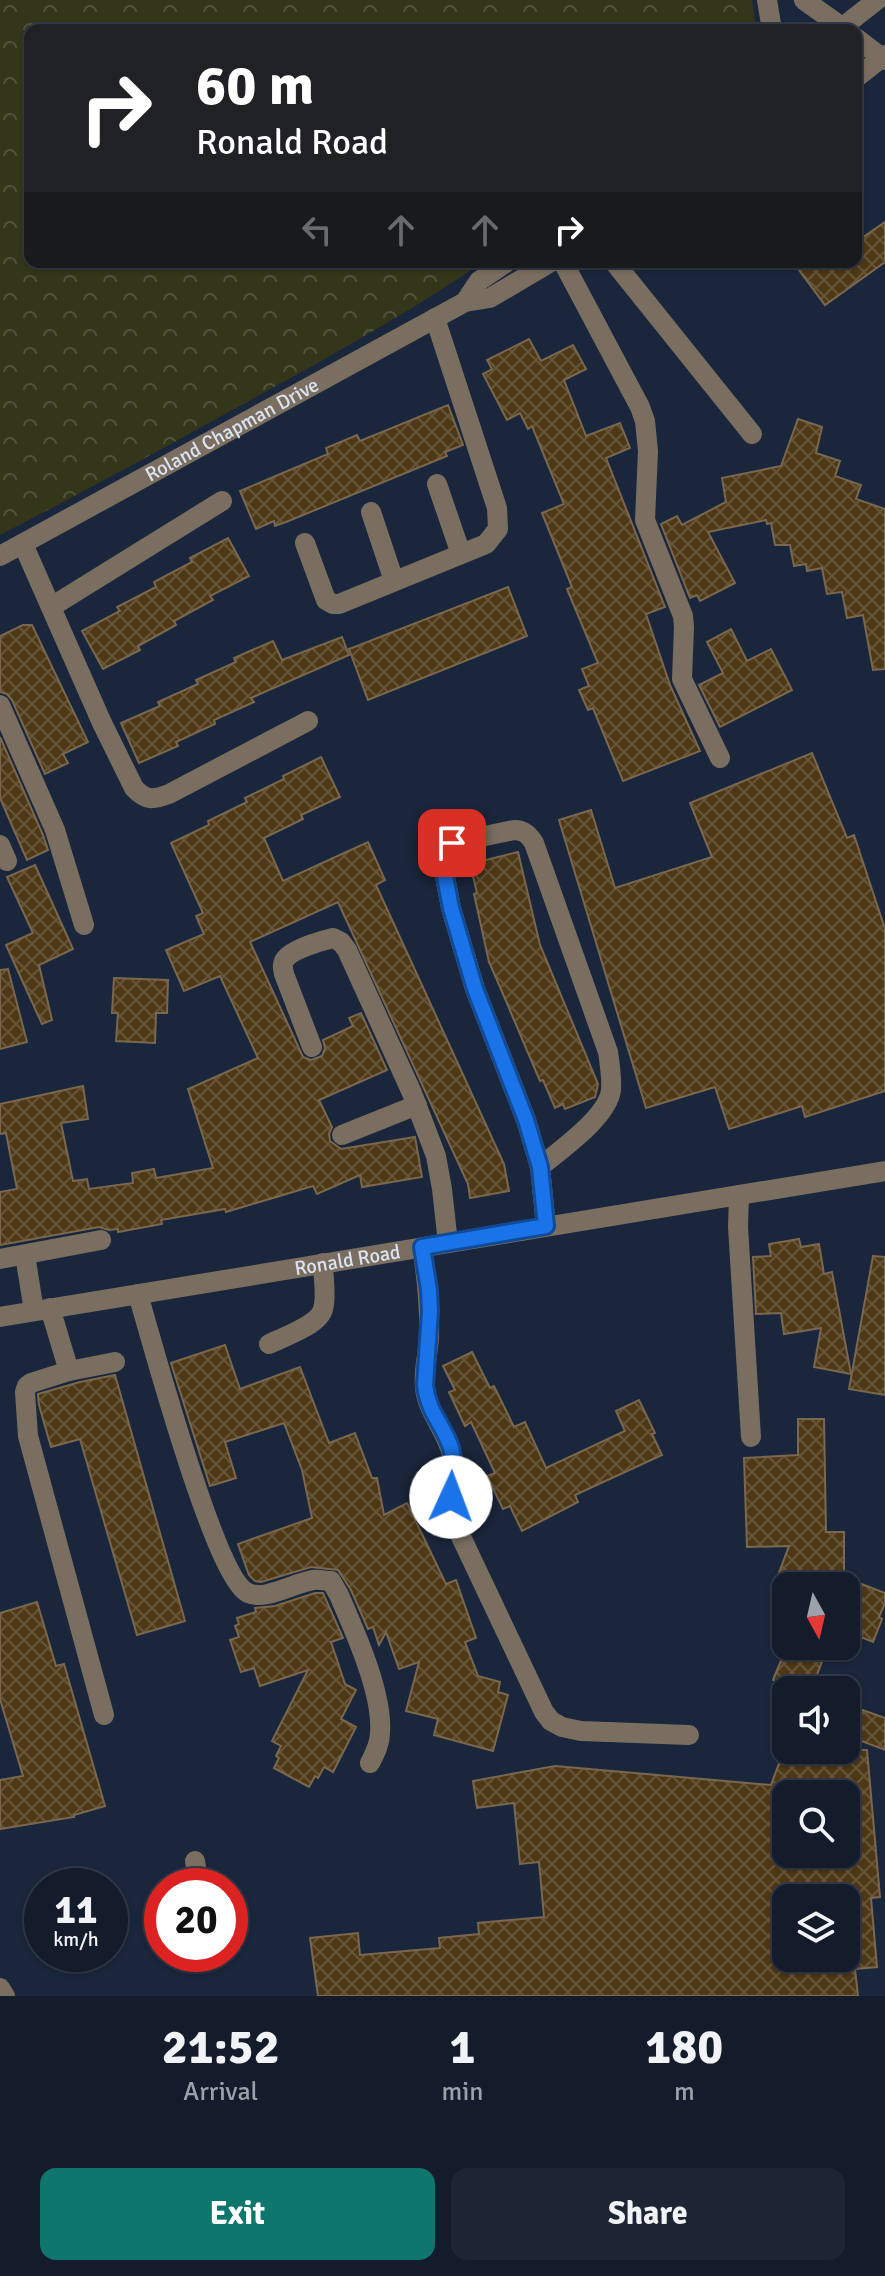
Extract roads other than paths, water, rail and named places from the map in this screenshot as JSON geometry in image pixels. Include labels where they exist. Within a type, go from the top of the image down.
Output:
[{"type":"street","points":[[767,0],[771,24]]},
{"type":"street","points":[[804,0],[837,24]]},
{"type":"street","points":[[854,24],[876,4]]},
{"type":"street","points":[[862,42],[884,58],[862,74]]},
{"type":"street","name":"Roland Chapman Drive","points":[[465,302],[479,281],[498,268]]},
{"type":"street","name":"Roland Chapman Drive","points":[[0,556],[465,302],[490,298],[541,268]]},
{"type":"street","points":[[566,268],[645,421],[648,451],[645,520],[683,616],[682,679],[720,758]]},
{"type":"street","points":[[619,268],[752,434]]},
{"type":"street","points":[[305,543],[326,600],[339,604],[486,544],[494,537],[499,521],[494,499],[435,318]]},
{"type":"street","points":[[437,484],[461,554]]},
{"type":"street","points":[[51,607],[222,501]]},
{"type":"street","points":[[371,512],[394,581]]},
{"type":"street","points":[[23,544],[102,723],[134,788],[141,796],[150,799],[169,794],[308,721]]},
{"type":"street","points":[[0,705],[55,830],[84,925]]},
{"type":"street","points":[[540,1167],[579,1134],[607,1104],[611,1092],[610,1071],[608,1052],[534,843],[522,830],[514,830],[452,843],[445,848],[443,866],[451,908],[475,989],[526,1120],[540,1167],[546,1226]]},
{"type":"street","points":[[312,1047],[283,965],[285,958],[293,953],[333,938],[347,950],[417,1105],[436,1156],[448,1243]]},
{"type":"street","points":[[342,1135],[417,1105]]},
{"type":"street","name":"Ronald Road","points":[[0,1317],[885,1171]]},
{"type":"street","points":[[739,1195],[738,1227],[751,1437]]},
{"type":"street","points":[[0,1259],[101,1240]]},
{"type":"street","points":[[422,1247],[430,1311],[426,1397],[449,1442],[453,1457],[451,1497],[454,1522],[544,1712],[551,1721],[562,1727],[581,1731],[689,1735]]},
{"type":"street","points":[[25,1255],[42,1310],[69,1371]]},
{"type":"street","points":[[269,1344],[312,1323],[321,1315],[324,1306],[323,1263]]},
{"type":"street","points":[[138,1294],[182,1447],[218,1546],[238,1587],[260,1596],[315,1580],[331,1581],[339,1595],[378,1697],[380,1735],[370,1763]]},
{"type":"street","points":[[104,1715],[25,1421],[25,1392],[27,1386],[69,1371],[115,1362]]},
{"type":"street","points":[[195,1861],[196,1868]]},
{"type":"street","points":[[0,1988],[5,1996]]}]
